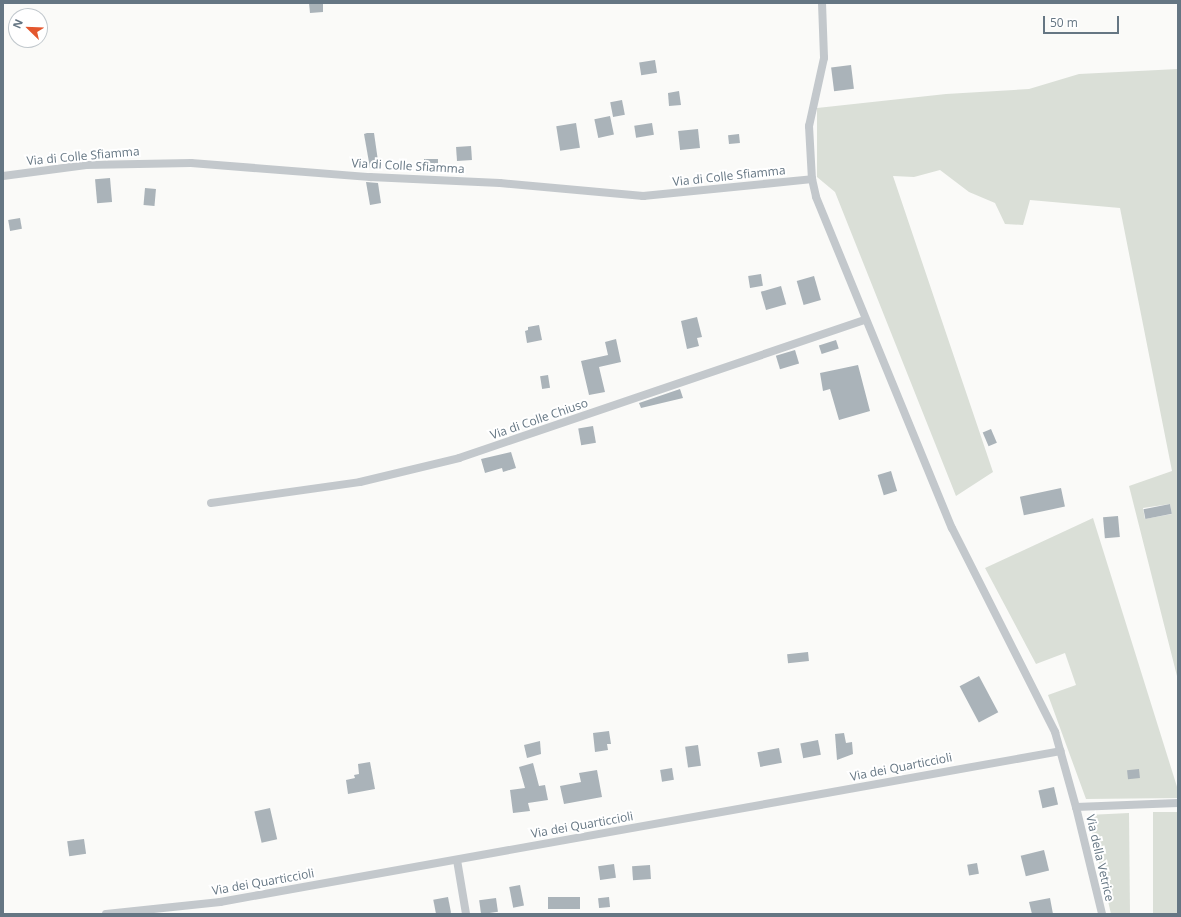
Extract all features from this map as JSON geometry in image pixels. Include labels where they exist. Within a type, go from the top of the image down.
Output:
[{"type":"street","points":[[812,179],[809,126],[824,58],[822,3]]},
{"type":"street","name":"Via di Colle Sfiamma","points":[[3,176],[86,166],[191,163],[370,177],[500,183],[643,196],[812,179]]},
{"type":"street","name":"Via della Vetrice","points":[[812,179],[824,218],[952,528],[1029,678],[1061,750],[1102,914]]},
{"type":"street","name":"Via di Colle Chiuso","points":[[211,503],[360,482],[459,458],[865,320]]},
{"type":"street","name":"Via dei Quarticcioli","points":[[106,914],[220,902],[1061,750]]},
{"type":"street","points":[[1076,806],[1178,803]]},
{"type":"street","points":[[457,860],[466,914]]},
{"type":"shaded area","points":[[1178,69],[1178,680],[1129,486],[1172,471],[1120,208],[1030,200],[1023,225],[1005,224],[995,203],[969,192],[940,170],[914,177],[893,176],[993,472],[956,496],[835,192],[817,177],[817,108],[946,94],[1029,89],[1079,74]],"holes":[[[1170,504],[1172,514],[1145,519],[1143,508]]]},
{"type":"shaded area","points":[[1093,518],[1178,790],[1178,798],[1086,799],[1048,695],[1076,685],[1065,653],[1036,664],[985,568]]},
{"type":"shaded area","points":[[1153,812],[1178,812],[1178,914],[1153,914]]},
{"type":"shaded area","points":[[1129,813],[1130,914],[1111,914],[1088,815]]},
{"type":"building","points":[[309,3],[323,3],[323,12],[310,13]]},
{"type":"building","points":[[655,60],[657,73],[641,75],[639,63]]},
{"type":"building","points":[[851,65],[854,89],[834,91],[831,67]]},
{"type":"building","points":[[679,91],[681,105],[669,106],[668,93]]},
{"type":"building","points":[[622,100],[625,115],[613,117],[610,102]]},
{"type":"building","points":[[610,116],[614,135],[598,138],[594,119]]},
{"type":"building","points":[[576,123],[580,148],[560,151],[556,126]]},
{"type":"building","points":[[652,123],[654,135],[636,138],[634,126]]},
{"type":"building","points":[[698,129],[700,148],[680,150],[678,131]]},
{"type":"building","points":[[374,133],[379,168],[370,168],[364,134]]},
{"type":"building","points":[[739,134],[740,143],[729,144],[728,135]]},
{"type":"building","points":[[471,146],[472,160],[457,161],[456,147]]},
{"type":"building","points":[[424,159],[438,159],[438,170],[424,170]]},
{"type":"building","points":[[110,178],[112,202],[97,203],[95,179]]},
{"type":"building","points":[[366,182],[378,183],[381,203],[370,205]]},
{"type":"building","points":[[145,188],[156,189],[154,206],[144,205]]},
{"type":"building","points":[[20,218],[22,229],[10,231],[8,220]]},
{"type":"building","points":[[761,274],[763,286],[750,288],[748,276]]},
{"type":"building","points":[[814,276],[821,300],[804,305],[797,281]]},
{"type":"building","points":[[781,286],[786,304],[766,310],[761,292]]},
{"type":"building","points":[[697,317],[702,337],[697,338],[699,346],[687,349],[681,321]]},
{"type":"building","points":[[539,325],[542,340],[527,343],[525,331],[528,330],[528,327]]},
{"type":"building","points":[[616,339],[621,362],[599,367],[605,392],[589,395],[581,361],[608,355],[605,342]]},
{"type":"building","points":[[836,340],[839,349],[822,354],[819,346]]},
{"type":"building","points":[[795,350],[799,363],[780,369],[776,356]]},
{"type":"building","points":[[858,365],[870,411],[839,420],[830,389],[823,391],[820,373]]},
{"type":"building","points":[[548,375],[550,388],[542,389],[540,376]]},
{"type":"building","points":[[680,389],[683,398],[641,408],[639,403]]},
{"type":"building","points":[[593,426],[596,443],[581,445],[578,429]]},
{"type":"building","points":[[991,429],[997,443],[989,446],[983,433]]},
{"type":"building","points":[[511,452],[516,468],[503,472],[502,468],[485,473],[481,459]]},
{"type":"building","points":[[891,471],[897,491],[884,495],[878,475]]},
{"type":"building","points":[[1061,488],[1065,507],[1024,515],[1020,497]]},
{"type":"building","points":[[1170,504],[1172,514],[1145,519],[1143,509]]},
{"type":"building","points":[[1118,516],[1120,537],[1105,538],[1103,517]]},
{"type":"building","points":[[808,652],[809,661],[788,663],[787,654]]},
{"type":"building","points":[[979,676],[998,712],[979,723],[960,686]]},
{"type":"building","points":[[609,731],[611,744],[607,744],[608,750],[595,752],[593,733]]},
{"type":"building","points":[[844,733],[846,743],[852,742],[853,754],[837,760],[835,734]]},
{"type":"building","points":[[818,740],[821,755],[803,758],[800,743]]},
{"type":"building","points":[[540,741],[541,754],[527,758],[524,745]]},
{"type":"building","points":[[698,745],[701,766],[688,768],[685,747]]},
{"type":"building","points":[[779,748],[782,763],[760,767],[757,752]]},
{"type":"building","points":[[370,762],[375,789],[348,794],[346,780],[355,778],[354,775],[359,774],[358,764]]},
{"type":"building","points":[[533,763],[539,786],[545,785],[548,800],[528,803],[530,811],[513,813],[510,790],[525,788],[519,767]]},
{"type":"building","points":[[672,768],[674,780],[662,782],[660,770]]},
{"type":"building","points":[[1139,769],[1140,778],[1128,779],[1127,770]]},
{"type":"building","points":[[597,770],[602,797],[564,804],[560,786],[581,782],[579,773]]},
{"type":"building","points":[[1054,787],[1058,805],[1042,808],[1038,791]]},
{"type":"building","points":[[270,808],[277,839],[262,843],[254,812]]},
{"type":"building","points":[[84,839],[86,854],[69,856],[67,841]]},
{"type":"building","points":[[1044,850],[1049,870],[1026,876],[1021,856]]},
{"type":"building","points":[[977,863],[979,874],[969,876],[967,865]]},
{"type":"building","points":[[614,864],[616,878],[600,880],[598,866]]},
{"type":"building","points":[[650,865],[651,879],[633,880],[632,866]]},
{"type":"building","points":[[520,885],[524,906],[513,908],[509,887]]},
{"type":"building","points":[[448,897],[451,913],[436,914],[433,900]]},
{"type":"building","points":[[548,897],[580,897],[580,909],[548,909]]},
{"type":"building","points":[[609,897],[610,907],[599,908],[598,898]]},
{"type":"building","points":[[496,898],[498,912],[481,914],[479,900]]},
{"type":"building","points":[[1050,898],[1053,914],[1032,914],[1029,902]]}]
